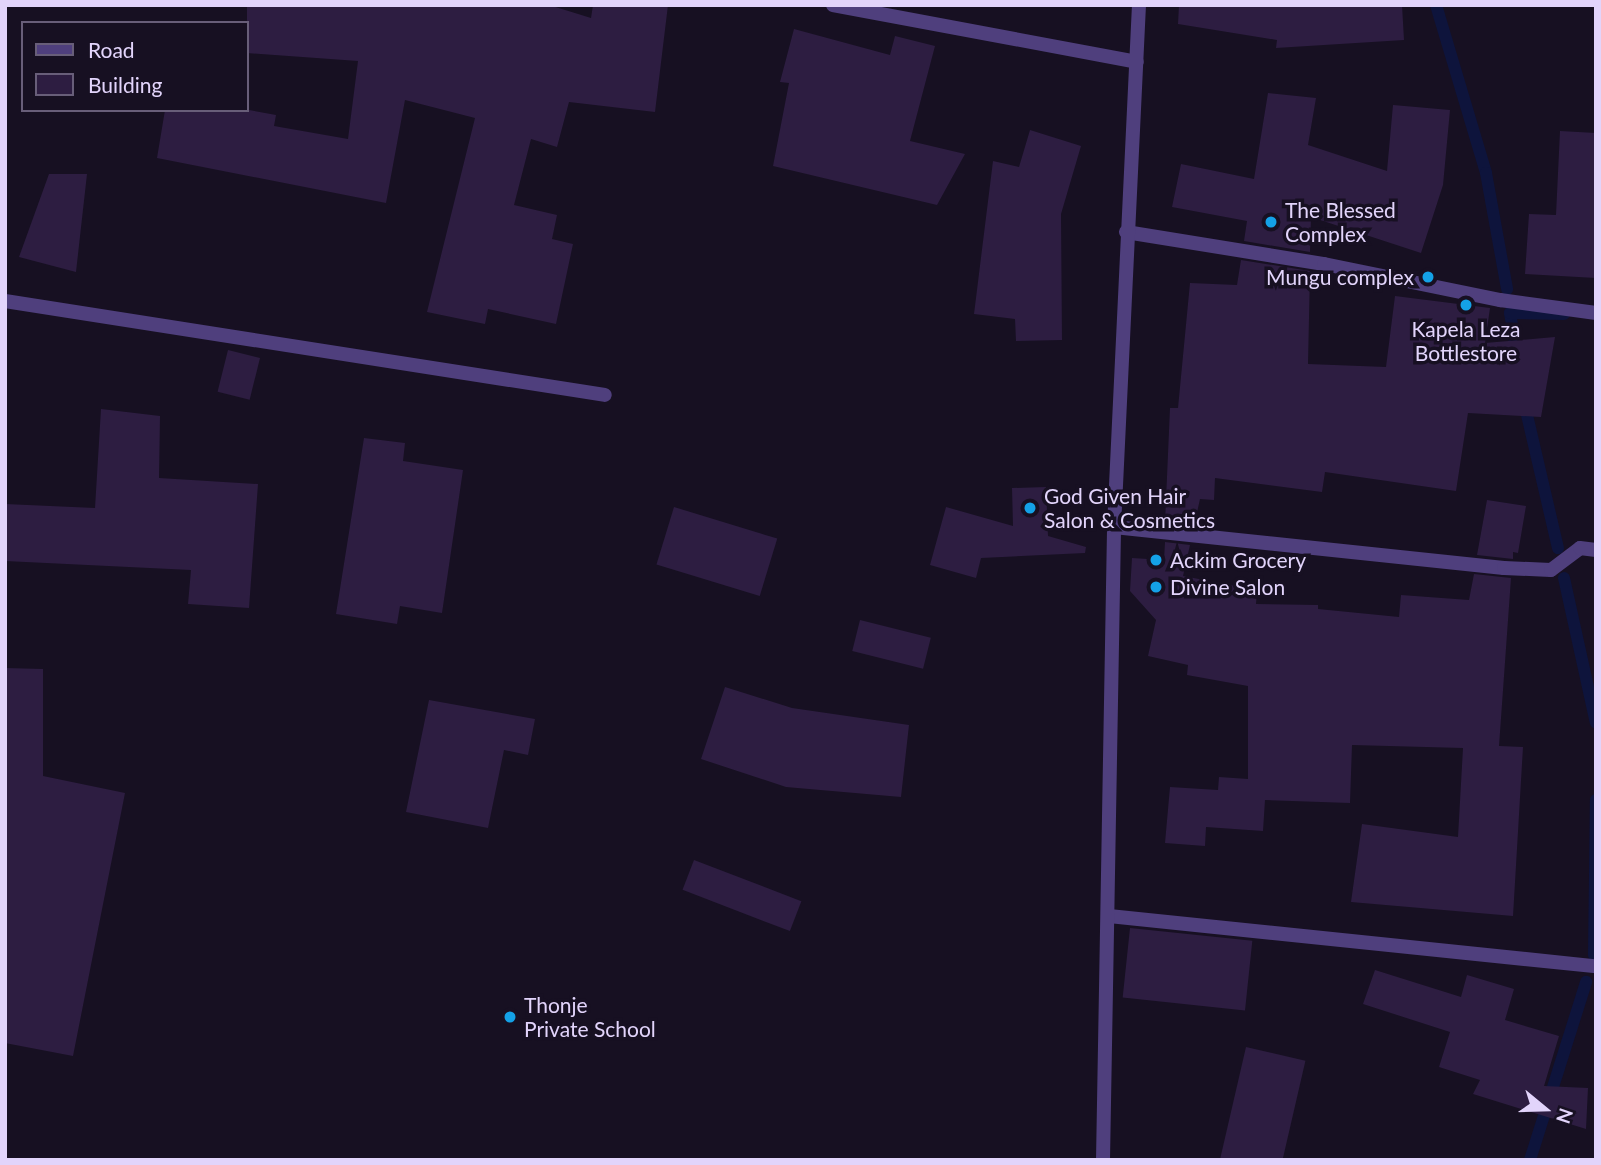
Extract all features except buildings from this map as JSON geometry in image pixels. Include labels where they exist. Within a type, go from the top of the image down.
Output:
[{"type":"street","points":[[833,5],[1137,62]]},
{"type":"street","points":[[1103,1160],[1114,527],[1126,232],[1139,5]]},
{"type":"street","points":[[1126,232],[1324,264],[1500,300],[1596,313]]},
{"type":"street","points":[[5,301],[605,395]]},
{"type":"street","points":[[1114,527],[1504,568],[1551,570],[1580,548],[1596,550]]},
{"type":"street","points":[[1109,916],[1596,966]]},
{"type":"waterway","points":[[1436,5],[1486,173],[1507,289]]},
{"type":"waterway","points":[[1517,356],[1510,313],[1564,314]]},
{"type":"waterway","points":[[1524,402],[1558,548]]},
{"type":"waterway","points":[[1564,578],[1596,723]]},
{"type":"waterway","points":[[1594,955],[1596,800]]},
{"type":"waterway","points":[[1530,1160],[1586,982]]},
{"type":"place","name":"The Blessed Complex","points":[[1271,222]]},
{"type":"place","name":"Mungu complex","points":[[1428,277]]},
{"type":"place","name":"Kapela Leza Bottlestore","points":[[1466,305]]},
{"type":"place","name":"God Given Hair Salon & Cosmetics","points":[[1030,508]]},
{"type":"place","name":"Ackim Grocery","points":[[1156,560]]},
{"type":"place","name":"Divine Salon","points":[[1156,587]]},
{"type":"place","name":"Thonje Private School","points":[[510,1017]]}]
